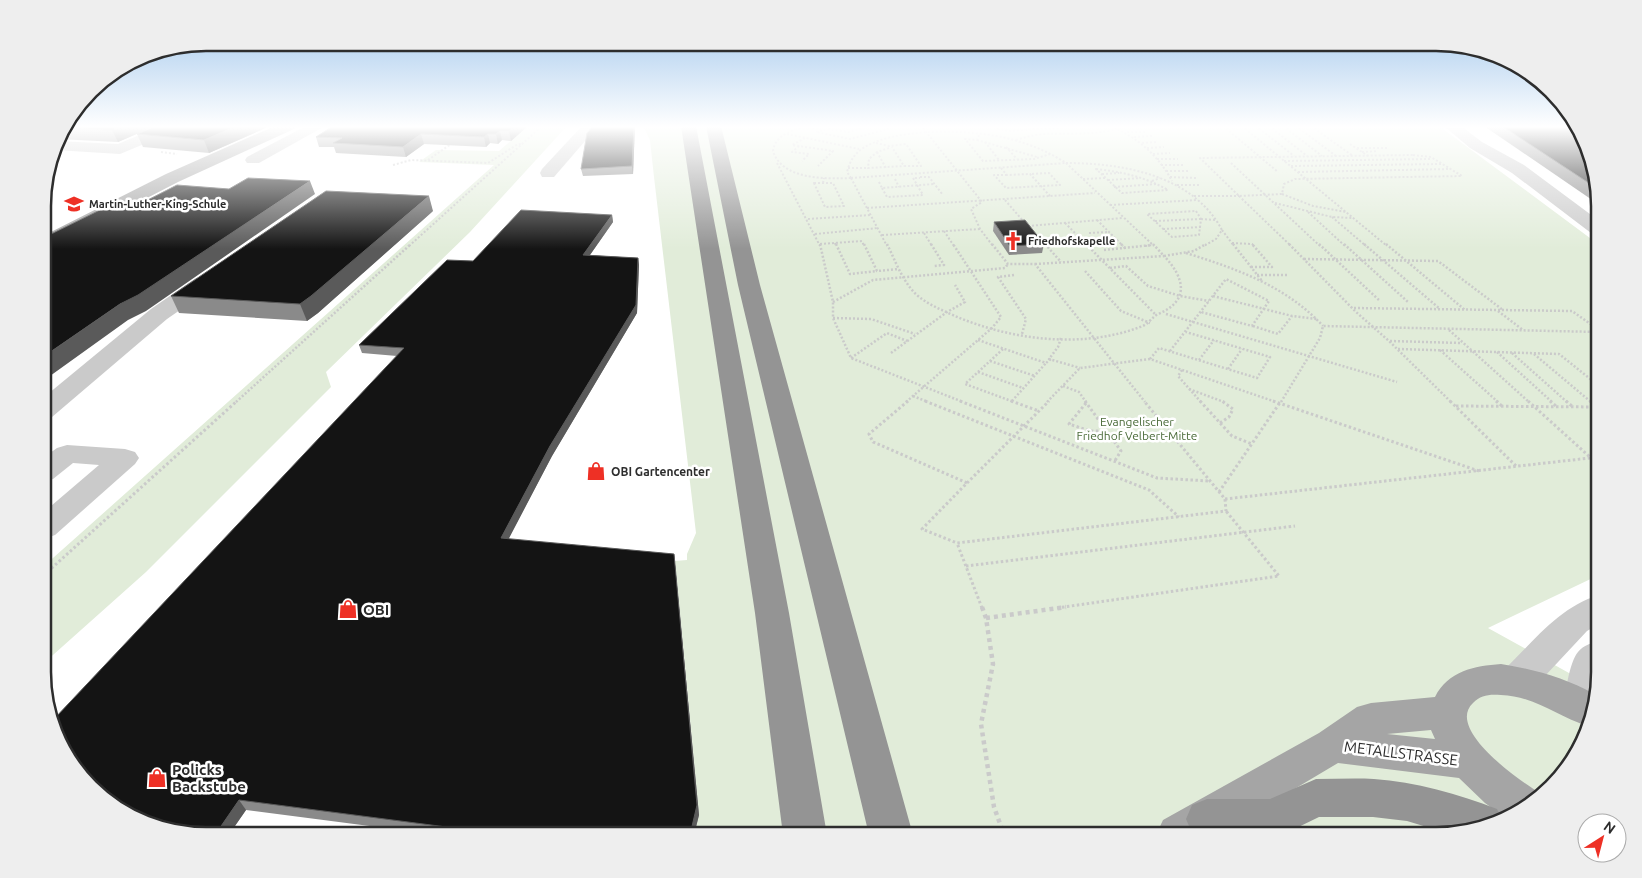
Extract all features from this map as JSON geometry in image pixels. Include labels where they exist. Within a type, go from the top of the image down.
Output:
[{"type":"highway","points":[[695,167],[772,613],[804,827]]},
{"type":"highway","points":[[722,167],[749,285],[889,826]]},
{"type":"highway","points":[[1200,826],[1272,819],[1316,798],[1373,798],[1407,802],[1476,821]]},
{"type":"main road","points":[[52,240],[142,195],[208,167]]},
{"type":"main road","points":[[1519,803],[1490,783],[1469,761],[1457,744],[1450,727],[1449,712],[1453,698],[1462,688],[1477,682],[1495,680],[1516,681],[1539,687],[1586,709]]},
{"type":"main road","name":"METALLSTRASSE","points":[[1193,826],[1333,745],[1371,719],[1449,712]]},
{"type":"main road","name":"METALLSTRASSE","points":[[1333,745],[1469,761]]},
{"type":"street","points":[[548,173],[554,167]]},
{"type":"street","points":[[1514,167],[1591,224]]},
{"type":"street","points":[[52,404],[159,314],[223,270]]},
{"type":"street","points":[[51,467],[67,454],[125,458],[51,522]]},
{"type":"street","points":[[1516,681],[1575,622],[1591,613]]},
{"type":"street","points":[[1587,705],[1585,692],[1591,662]]},
{"type":"path","points":[[51,569],[497,167]]},
{"type":"path","points":[[779,167],[820,244],[834,302],[833,318],[851,358],[1158,478],[1210,480]]},
{"type":"path","points":[[784,167],[824,178],[851,178],[1018,167]]},
{"type":"path","points":[[895,167],[848,168],[847,172],[903,276],[914,292],[928,303],[946,312],[992,328],[1022,334],[1061,338],[1118,334],[1151,323],[1156,315]]},
{"type":"path","points":[[956,167],[982,202]]},
{"type":"path","points":[[1070,167],[1152,245],[1179,275],[1181,284],[1180,296],[1166,314]]},
{"type":"path","points":[[1124,167],[1172,182],[1199,200],[1217,220],[1222,230],[1262,281]]},
{"type":"path","points":[[1163,167],[1172,182]]},
{"type":"path","points":[[1209,167],[1354,308],[1371,327],[1389,341],[1517,467]]},
{"type":"path","points":[[1235,167],[1380,301]]},
{"type":"path","points":[[1272,167],[1278,172]]},
{"type":"path","points":[[1291,167],[1465,310]]},
{"type":"path","points":[[1369,167],[1382,177]]},
{"type":"path","points":[[1282,194],[1284,184],[1296,179],[1305,178],[1462,176],[1448,167]]},
{"type":"path","points":[[1001,168],[1007,175]]},
{"type":"path","points":[[1096,169],[1125,172],[1152,181],[1168,190],[1122,193],[1102,174],[1096,169]]},
{"type":"path","points":[[1297,172],[1451,169]]},
{"type":"path","points":[[1166,171],[1189,171]]},
{"type":"path","points":[[1102,174],[1125,172]]},
{"type":"path","points":[[916,173],[920,178]]},
{"type":"path","points":[[1049,173],[1060,184],[1006,188],[994,176],[1007,175],[1030,174],[1049,173]]},
{"type":"path","points":[[1030,174],[1050,196]]},
{"type":"path","points":[[879,182],[887,197],[923,195],[913,178],[929,177],[943,195]]},
{"type":"path","points":[[1170,177],[1196,178]]},
{"type":"path","points":[[823,183],[824,178]]},
{"type":"path","points":[[895,178],[899,187]]},
{"type":"path","points":[[1083,179],[1143,178]]},
{"type":"path","points":[[1152,181],[1160,178]]},
{"type":"path","points":[[814,183],[823,183],[833,183],[844,206],[825,207],[814,183]]},
{"type":"path","points":[[882,188],[934,184]]},
{"type":"path","points":[[1114,187],[1158,184]]},
{"type":"path","points":[[1176,185],[1199,184]]},
{"type":"path","points":[[867,208],[982,202],[1096,193]]},
{"type":"path","points":[[1194,196],[1266,196],[1282,194],[1300,204],[1325,210],[1346,212]]},
{"type":"path","points":[[1005,200],[1033,232]]},
{"type":"path","points":[[1109,205],[1199,200]]},
{"type":"path","points":[[982,202],[971,208],[980,229],[1008,264]]},
{"type":"path","points":[[1274,203],[1332,217],[1353,218]]},
{"type":"path","points":[[1196,211],[1202,219],[1202,227],[1199,235],[1172,237],[1154,221],[1147,214],[1196,211]]},
{"type":"path","points":[[1308,212],[1408,302]]},
{"type":"path","points":[[808,219],[871,215]]},
{"type":"path","points":[[1332,217],[1440,310]]},
{"type":"path","points":[[1028,226],[1124,218]]},
{"type":"path","points":[[1096,220],[1126,248]]},
{"type":"path","points":[[1154,221],[1217,220]]},
{"type":"path","points":[[1065,223],[1156,315]]},
{"type":"path","points":[[1163,229],[1202,227]]},
{"type":"path","points":[[815,234],[878,228]]},
{"type":"path","points":[[882,235],[980,229]]},
{"type":"path","points":[[834,302],[873,280],[1006,268],[1008,264],[1061,263],[1184,253],[1194,251],[1216,239],[1222,230]]},
{"type":"path","points":[[944,231],[1000,317],[992,328],[869,434],[873,442],[967,483]]},
{"type":"path","points":[[924,232],[944,265],[934,266]]},
{"type":"path","points":[[1089,233],[1108,232]]},
{"type":"path","points":[[1039,238],[1061,263]]},
{"type":"path","points":[[1096,242],[1117,240]]},
{"type":"path","points":[[820,244],[862,241],[877,271]]},
{"type":"path","points":[[835,243],[850,274],[899,269]]},
{"type":"path","points":[[1232,243],[1252,244],[1272,267],[1251,267]]},
{"type":"path","points":[[1104,250],[1152,245]]},
{"type":"path","points":[[1184,253],[1262,281],[1300,304],[1318,319],[1323,326],[1320,338],[1280,403],[1219,492]]},
{"type":"path","points":[[1304,259],[1438,261],[1504,311]]},
{"type":"path","points":[[986,618],[1279,576],[1226,511],[1225,498],[1113,363],[1035,264]]},
{"type":"path","points":[[1109,268],[1126,266],[1148,286],[1180,296],[1209,301]]},
{"type":"path","points":[[1085,271],[1121,311],[1151,323]]},
{"type":"path","points":[[1257,275],[1289,274]]},
{"type":"path","points":[[1014,275],[998,277],[1026,319],[1022,334]]},
{"type":"path","points":[[1170,351],[1226,279],[1269,301],[1252,326]]},
{"type":"path","points":[[891,353],[946,312],[965,302],[955,285]]},
{"type":"path","points":[[1213,296],[1292,316],[1318,319]]},
{"type":"path","points":[[1354,308],[1572,311],[1591,326]]},
{"type":"path","points":[[1497,311],[1524,331]]},
{"type":"path","points":[[1201,312],[1278,334],[1292,316]]},
{"type":"path","points":[[1156,315],[1166,314],[1397,382]]},
{"type":"path","points":[[833,318],[871,320],[916,334]]},
{"type":"path","points":[[1323,326],[1449,330],[1591,331]]},
{"type":"path","points":[[1449,330],[1591,458]]},
{"type":"path","points":[[1150,359],[1159,348],[1257,378],[1270,357],[1186,332]]},
{"type":"path","points":[[851,358],[887,333],[907,341]]},
{"type":"path","points":[[1012,401],[1051,359],[1049,358],[1058,347],[1061,338]]},
{"type":"path","points":[[978,340],[1046,363]]},
{"type":"path","points":[[1199,360],[1214,340]]},
{"type":"path","points":[[1389,341],[1462,342]]},
{"type":"path","points":[[1003,349],[965,384],[1039,411]]},
{"type":"path","points":[[1228,369],[1242,349]]},
{"type":"path","points":[[1397,349],[1559,354],[1591,380]]},
{"type":"path","points":[[1440,350],[1502,406]]},
{"type":"path","points":[[1497,352],[1557,407]]},
{"type":"path","points":[[1511,353],[1573,407]]},
{"type":"path","points":[[1533,353],[1591,401]]},
{"type":"path","points":[[1051,359],[1080,368],[1150,359],[1479,471]]},
{"type":"path","points":[[990,361],[1035,376]]},
{"type":"path","points":[[1080,368],[922,529],[956,543],[1226,511]]},
{"type":"path","points":[[1182,370],[1178,376],[1232,436],[1252,444]]},
{"type":"path","points":[[978,372],[1023,388]]},
{"type":"path","points":[[1063,386],[1079,392],[1121,451],[1114,462]]},
{"type":"path","points":[[1189,389],[1206,393],[1227,403],[1233,409],[1229,417],[1220,423]]},
{"type":"path","points":[[913,396],[1148,490],[1180,517]]},
{"type":"path","points":[[1086,403],[1069,424],[1090,432],[1106,431]]},
{"type":"path","points":[[1455,406],[1591,407]]},
{"type":"path","points":[[1225,498],[1591,458]]},
{"type":"path","points":[[966,566],[1295,526]]},
{"type":"path","points":[[956,543],[986,618],[993,664],[981,724],[994,807],[1001,826]]},
{"type":"green space","points":[[492,167],[530,167],[470,232],[326,372],[331,387],[146,572],[51,657],[51,560]]},
{"type":"green space","name":"Evangelischer Friedhof Velbert-Mitte","points":[[653,167],[1494,167],[1591,239],[1591,579],[1488,628],[1590,685],[1588,702],[1583,722],[1575,740],[1565,758],[1552,774],[1522,801],[1486,819],[1446,826],[696,827],[699,815],[675,561],[687,560],[687,554],[696,533]]},
{"type":"building","points":[[581,167],[615,167],[581,169]]},
{"type":"building","points":[[1564,167],[1585,167],[1588,183]]},
{"type":"building","points":[[248,178],[310,181],[138,295],[120,304],[52,351],[52,234],[112,204],[136,206],[177,185],[229,189]]},
{"type":"building","points":[[326,191],[429,196],[300,304],[171,296]]},
{"type":"building","points":[[521,210],[612,215],[583,255],[638,258],[636,305],[550,446],[501,538],[674,554],[697,805],[692,827],[445,827],[239,800],[220,827],[206,827],[166,821],[147,815],[120,801],[90,774],[77,758],[63,731],[58,715],[404,348],[359,345],[447,260],[473,261]]},
{"type":"building","points":[[1025,220],[1044,244],[1010,246],[994,222]]},
{"type":"place","name":"Martin-Luther-King-Schule","points":[[74,204]]},
{"type":"place","name":"Friedhofskapelle","points":[[1013,241]]},
{"type":"place","name":"OBI Gartencenter","points":[[596,471]]},
{"type":"place","name":"OBI","points":[[348,609]]},
{"type":"place","name":"Policks Backstube","points":[[157,778]]}]
